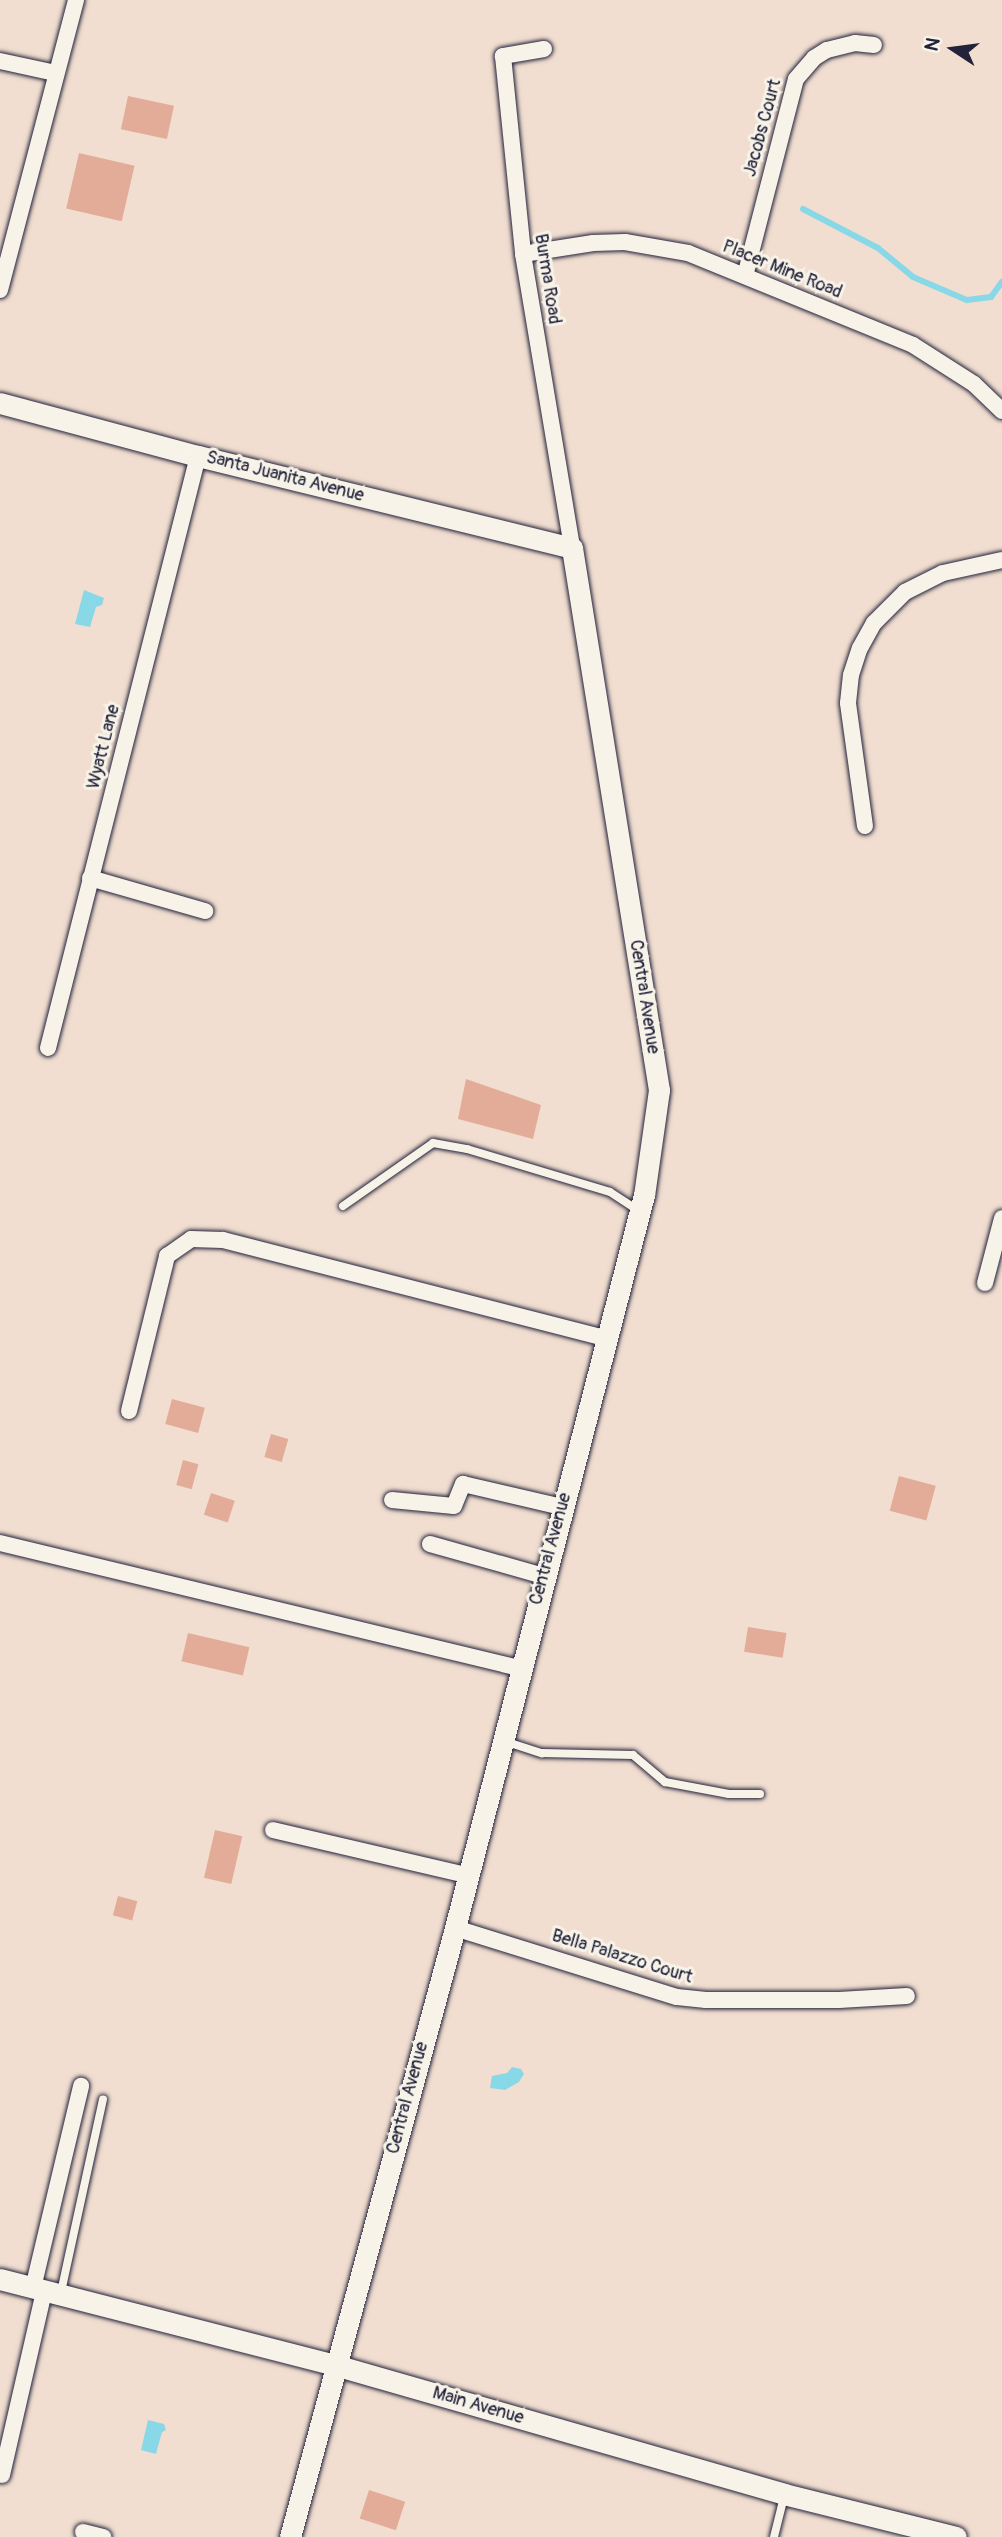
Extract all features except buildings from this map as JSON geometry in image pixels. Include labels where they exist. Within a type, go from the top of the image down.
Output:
[{"type":"street","points":[[0,290],[76,0]]},
{"type":"street","name":"Jacobs Court","points":[[746,276],[796,79],[804,68],[827,50],[855,43],[874,46]]},
{"type":"street","name":"Burma Road","points":[[544,49],[503,56],[523,254],[572,548]]},
{"type":"street","points":[[0,61],[55,73]]},
{"type":"street","name":"Placer Mine Road","points":[[523,254],[593,243],[625,242],[688,253],[913,345],[974,384],[1002,411]]},
{"type":"street","name":"Santa Juanita Avenue","points":[[0,403],[198,456],[572,548]]},
{"type":"street","name":"Wyatt Lane","points":[[48,1048],[198,456]]},
{"type":"street","name":"Central Avenue","points":[[290,2537],[454,1928],[639,1211],[659,1090],[572,548]]},
{"type":"street","points":[[865,826],[848,703],[851,675],[860,648],[879,617],[905,592],[943,573],[1002,560]]},
{"type":"street","points":[[90,878],[205,911]]},
{"type":"street","points":[[985,1283],[1002,1218]]},
{"type":"street","points":[[129,1411],[167,1256],[191,1239],[223,1240],[606,1338]]},
{"type":"street","points":[[392,1500],[454,1506],[463,1484],[562,1507]]},
{"type":"street","points":[[0,1543],[519,1668]]},
{"type":"street","points":[[430,1544],[544,1576]]},
{"type":"street","points":[[273,1830],[467,1875]]},
{"type":"street","name":"Bella Palazzo Court","points":[[454,1928],[677,1997],[706,2000],[839,2000],[907,1996]]},
{"type":"street","points":[[2,2475],[46,2291],[81,2086]]},
{"type":"street","name":"Main Avenue","points":[[0,2279],[335,2365],[784,2494],[956,2537]]},
{"type":"street","points":[[83,2532],[103,2537]]},
{"type":"lane","points":[[343,1206],[433,1143],[467,1149],[610,1192],[639,1211]]},
{"type":"lane","points":[[501,1740],[542,1753],[633,1755],[665,1782],[729,1794],[760,1794]]},
{"type":"lane","points":[[46,2291],[103,2100]]},
{"type":"lane","points":[[774,2537],[784,2494]]},
{"type":"water","points":[[84,590],[104,598],[102,605],[96,607],[90,627],[75,624]]},
{"type":"water","points":[[512,2067],[521,2069],[524,2074],[519,2082],[505,2090],[490,2088],[492,2076],[507,2073]]},
{"type":"water","points":[[148,2420],[164,2424],[166,2430],[162,2432],[156,2454],[141,2450]]},
{"type":"waterway","points":[[803,209],[878,248],[913,277],[967,300],[991,297],[1002,282]]}]
